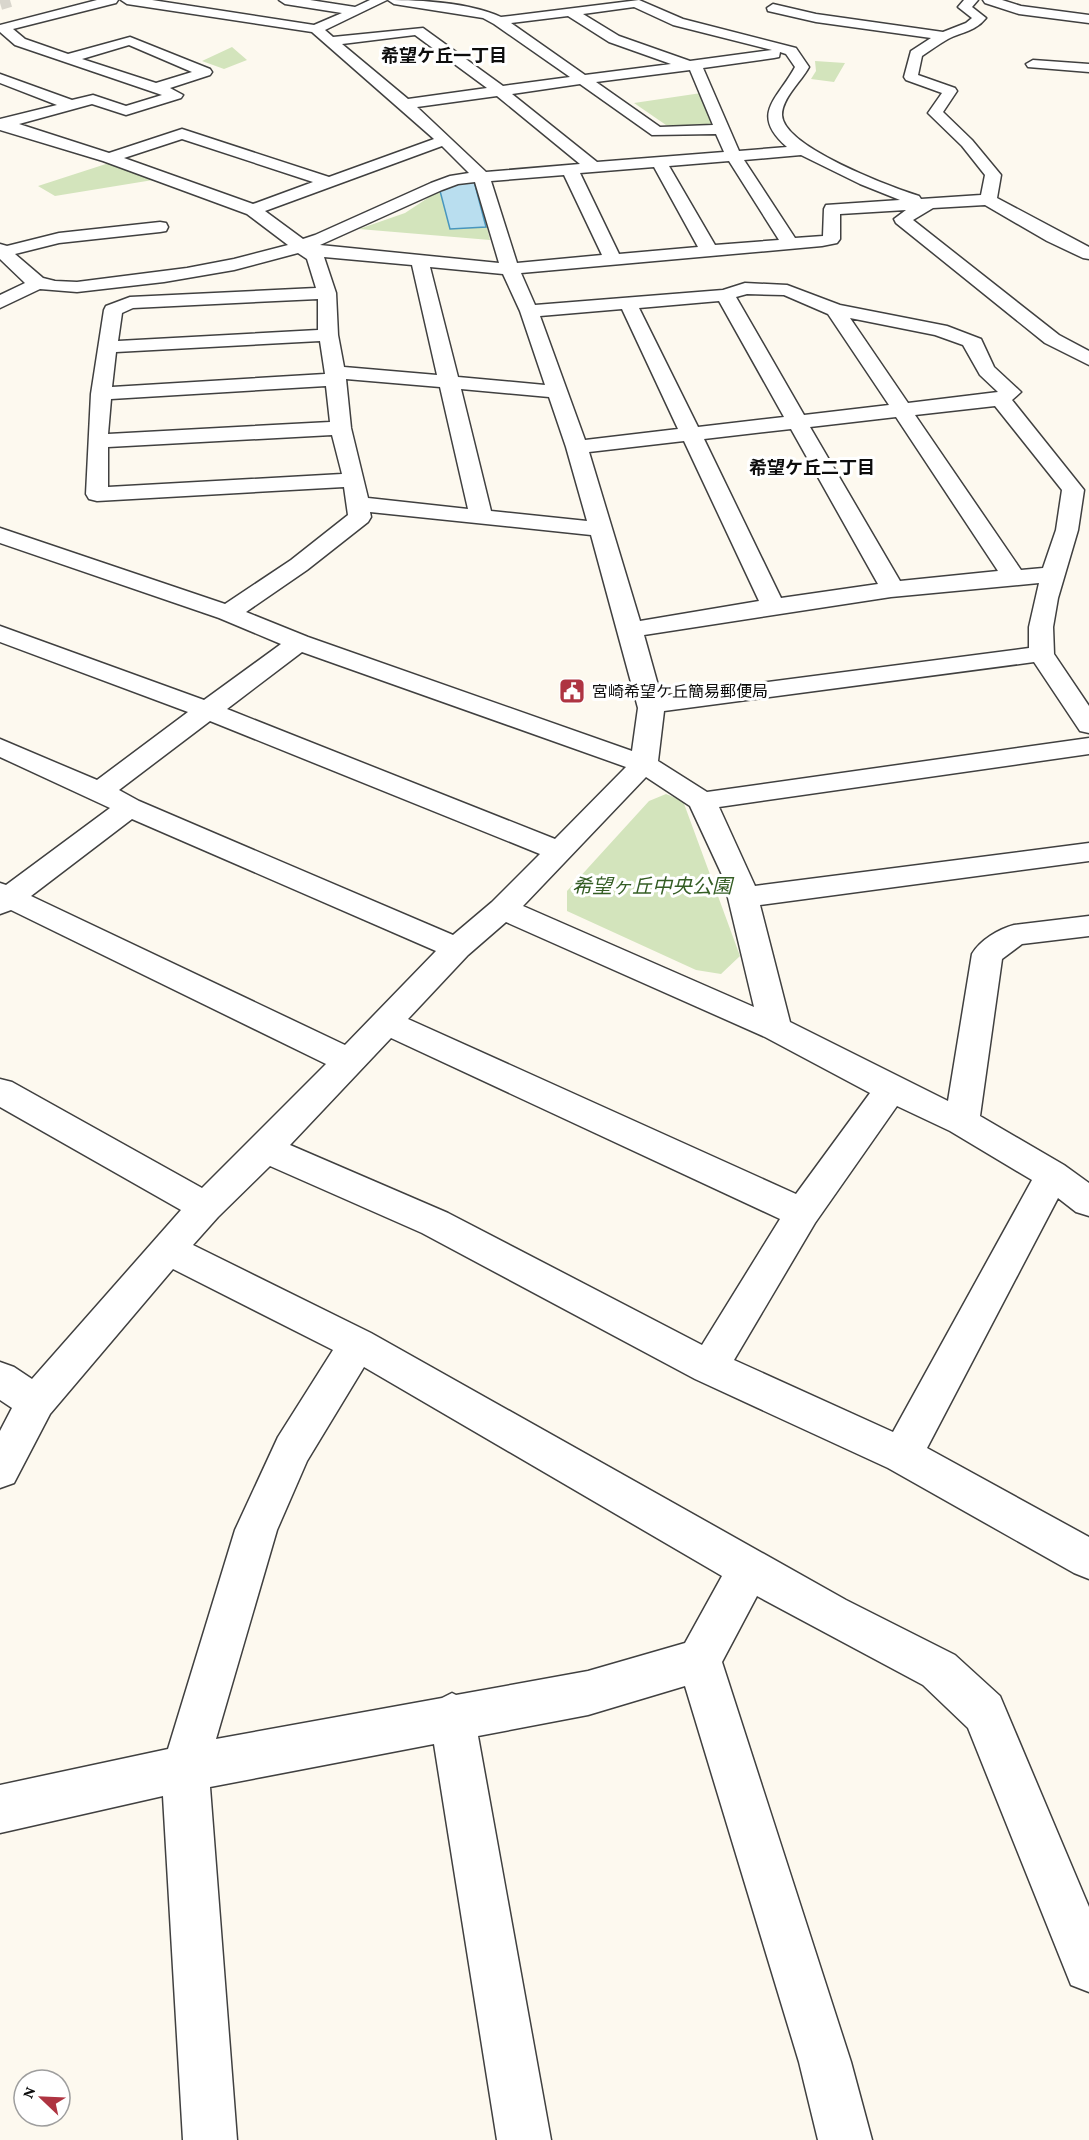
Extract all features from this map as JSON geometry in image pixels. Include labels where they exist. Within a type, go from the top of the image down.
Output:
[{"type":"street","points":[[1,124],[93,99],[126,111],[176,95],[20,42],[3,28],[112,0]]},
{"type":"street","points":[[127,0],[316,29],[381,0]]},
{"type":"street","points":[[198,12],[226,0]]},
{"type":"street","points":[[285,0],[357,11]]},
{"type":"street","points":[[394,0],[486,15],[499,21],[657,132],[722,129]]},
{"type":"street","points":[[972,0],[964,7],[980,18],[971,26],[944,36],[916,54],[910,77],[950,91],[935,113],[967,143],[993,175],[988,200]]},
{"type":"street","points":[[989,0],[1019,9],[1089,19]]},
{"type":"street","points":[[499,21],[636,3],[678,22],[790,51],[802,67],[797,79],[776,105],[775,118],[784,136],[804,150],[894,194],[929,204]]},
{"type":"street","points":[[773,8],[816,18],[944,36]]},
{"type":"street","points":[[570,11],[614,39],[692,65],[733,155],[790,244]]},
{"type":"street","points":[[0,1470],[36,1402],[205,1207],[388,1023],[457,948],[503,909],[644,764],[650,705],[630,630],[577,447],[529,311],[510,269],[481,176],[445,140],[316,29]]},
{"type":"street","points":[[330,41],[418,31],[500,91],[593,167]]},
{"type":"street","points":[[69,58],[130,41],[205,72],[156,88]]},
{"type":"street","points":[[404,104],[790,51]]},
{"type":"street","points":[[1033,63],[1089,68]]},
{"type":"street","points":[[0,78],[71,105]]},
{"type":"street","points":[[1,124],[109,158],[253,210],[315,257],[327,294],[328,335],[341,428],[354,480],[360,517],[299,564],[228,613]]},
{"type":"street","points":[[109,158],[182,134],[331,183]]},
{"type":"street","points":[[253,210],[445,140]]},
{"type":"street","points":[[160,227],[59,238],[2,251],[14,266],[38,283],[75,288],[154,279],[266,256],[302,245],[430,188],[456,179],[804,150]]},
{"type":"street","points":[[659,162],[715,251],[798,423],[893,590]]},
{"type":"street","points":[[570,170],[613,261]]},
{"type":"street","points":[[302,245],[323,252],[510,269],[831,239],[832,209],[988,200],[1053,237],[1089,254]]},
{"type":"street","points":[[929,204],[902,219],[1052,339],[1089,359]]},
{"type":"street","points":[[420,262],[481,516]]},
{"type":"street","points":[[0,302],[38,283]]},
{"type":"street","points":[[529,311],[735,291],[787,290],[835,310],[940,330],[970,341],[974,343],[990,377],[1011,392],[1000,399],[901,412],[577,447]]},
{"type":"street","points":[[327,294],[130,303],[113,310],[95,458],[97,494],[354,480]]},
{"type":"street","points":[[628,303],[773,606]]},
{"type":"street","points":[[835,310],[901,412],[1014,577]]},
{"type":"street","points":[[107,347],[328,335]]},
{"type":"street","points":[[101,394],[335,375],[448,381],[558,392]]},
{"type":"street","points":[[1000,399],[1073,490],[1067,530],[1052,575],[1041,627],[1041,654],[1089,725]]},
{"type":"street","points":[[98,441],[341,428]]},
{"type":"street","points":[[358,504],[600,529]]},
{"type":"street","points":[[0,535],[228,613],[299,642],[644,764],[702,801],[738,877],[776,1029]]},
{"type":"street","points":[[630,630],[773,606],[893,590],[1052,575]]},
{"type":"street","points":[[0,633],[209,711],[558,852]]},
{"type":"street","points":[[100,791],[299,642]]},
{"type":"street","points":[[650,705],[1041,654]]},
{"type":"street","points":[[702,801],[1089,746]]},
{"type":"street","points":[[0,747],[100,791],[129,807],[457,948]]},
{"type":"street","points":[[129,807],[3,898],[349,1061]]},
{"type":"street","points":[[743,897],[1089,852]]},
{"type":"street","points":[[503,909],[776,1029],[891,1089],[962,1122],[1052,1175],[1089,1202]]},
{"type":"street","points":[[962,1122],[987,954],[1014,935],[1089,926]]},
{"type":"street","points":[[388,1023],[802,1213]]},
{"type":"street","points":[[709,1367],[802,1213],[891,1089]]},
{"type":"street","points":[[0,1091],[205,1207]]},
{"type":"street","points":[[265,1149],[435,1224],[709,1367],[902,1455],[1089,1558]]},
{"type":"street","points":[[902,1455],[1052,1175]]},
{"type":"street","points":[[169,1250],[357,1344],[831,1615],[939,1670],[984,1712],[1089,1967]]},
{"type":"street","points":[[210,2140],[185,1767],[256,1530],[291,1450],[357,1344]]},
{"type":"street","points":[[0,1379],[36,1402]]},
{"type":"street","points":[[0,1809],[185,1767],[452,1716],[588,1693],[699,1660],[749,1569]]},
{"type":"street","points":[[699,1660],[825,2062],[845,2140]]},
{"type":"street","points":[[452,1716],[524,2140]]},
{"type":"green space","points":[[232,47],[247,60],[224,69],[202,61]]},
{"type":"green space","points":[[815,61],[845,63],[834,82],[811,79],[816,71]]},
{"type":"green space","points":[[708,92],[713,124],[678,127],[666,125],[634,103]]},
{"type":"green space","points":[[109,163],[159,179],[55,196],[38,186]]},
{"type":"green space","points":[[476,181],[490,240],[359,229],[405,213],[443,188]]},
{"type":"green space","name":"希望ヶ丘中央公園","points":[[666,794],[683,801],[740,956],[721,974],[696,970],[567,911],[567,891],[649,801]]},
{"type":"water","points":[[474,181],[486,227],[450,229],[440,191],[460,183]]},
{"type":"tunnel","points":[[0,3],[10,0]]},
{"type":"place","name":"宮崎希望ケ丘簡易郵便局","points":[[572,691]]},
{"type":"district","name":"希望ケ丘一丁目","points":[[444,56]]},
{"type":"district","name":"希望ケ丘二丁目","points":[[812,468]]}]
